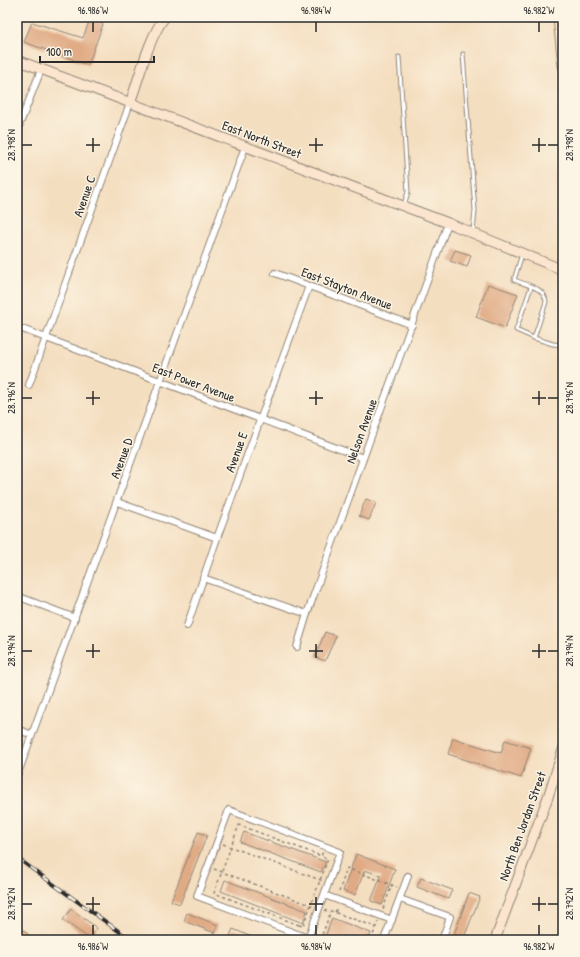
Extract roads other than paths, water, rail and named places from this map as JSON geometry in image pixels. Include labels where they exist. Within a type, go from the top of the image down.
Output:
[{"type":"main road","points":[[17,932],[26,940]]},
{"type":"street","name":"Avenue C","points":[[29,385],[47,339],[152,40],[160,22],[165,17]]},
{"type":"street","points":[[560,20],[563,66]]},
{"type":"street","name":"East North Street","points":[[17,60],[40,70],[448,223],[563,270]]},
{"type":"street","points":[[17,131],[40,70]]},
{"type":"street","name":"Avenue D","points":[[17,776],[245,147]]},
{"type":"street","name":"Nelson Avenue","points":[[297,647],[307,614],[448,223]]},
{"type":"street","name":"East Stayton Avenue","points":[[275,273],[412,325]]},
{"type":"street","name":"Avenue E","points":[[187,626],[217,538],[309,286]]},
{"type":"street","name":"East Power Avenue","points":[[17,327],[363,458]]},
{"type":"street","points":[[117,502],[217,538]]},
{"type":"street","points":[[204,578],[307,614]]},
{"type":"street","points":[[17,596],[75,618]]},
{"type":"street","points":[[17,729],[32,735]]},
{"type":"street","name":"North Ben Jordan Street","points":[[495,940],[548,796],[563,750]]},
{"type":"street","points":[[229,810],[340,852],[324,895],[307,939],[296,933],[197,896],[229,810]]},
{"type":"street","points":[[384,940],[408,876]]},
{"type":"street","points":[[324,895],[392,920]]},
{"type":"street","points":[[400,899],[450,918],[442,940]]},
{"type":"lane","points":[[463,54],[475,210],[473,234]]},
{"type":"lane","points":[[399,56],[408,192],[403,206]]},
{"type":"lane","points":[[522,254],[514,280],[539,290],[545,297],[546,302],[534,338]]},
{"type":"lane","points":[[531,287],[516,330],[534,338],[553,344],[563,345]]},
{"type":"railway","points":[[17,858],[131,940]]}]
